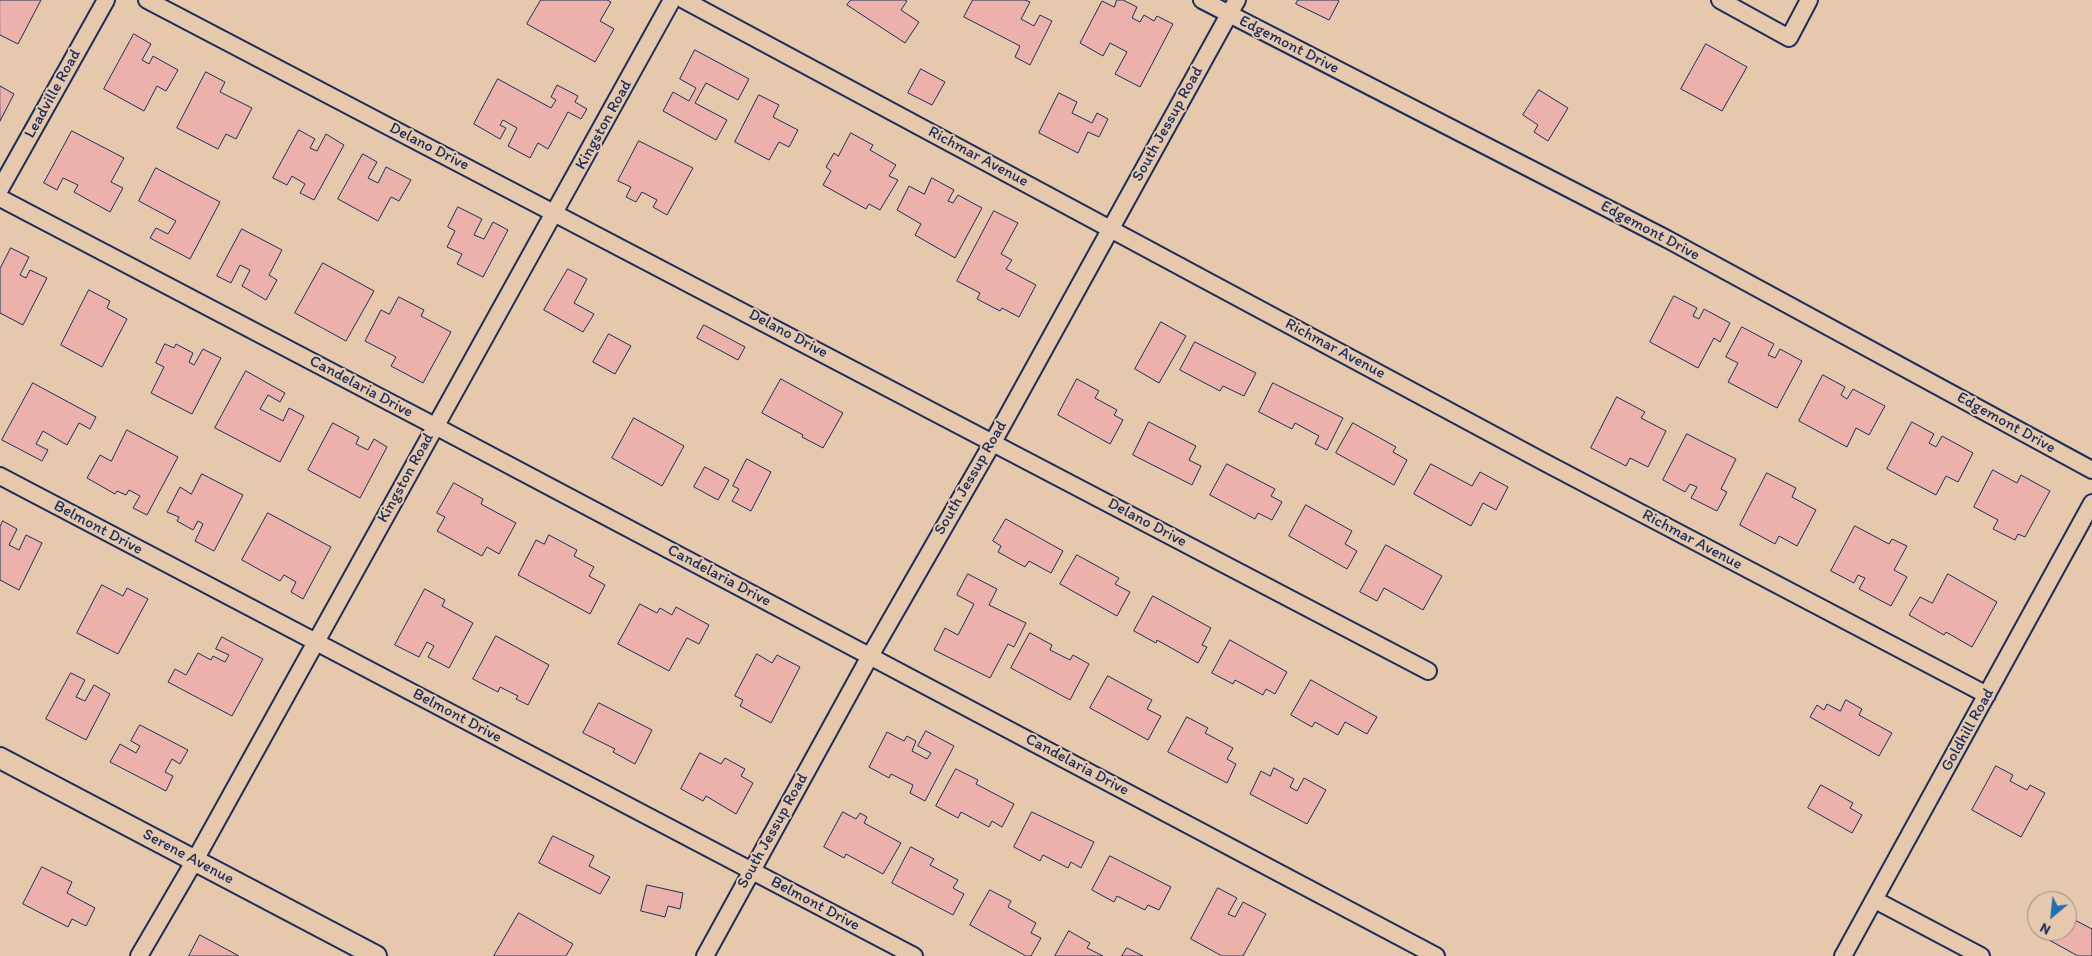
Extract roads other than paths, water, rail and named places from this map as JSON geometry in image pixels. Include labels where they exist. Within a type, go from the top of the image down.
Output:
[{"type":"street","name":"Leadville Road","points":[[0,189],[106,0]]},
{"type":"street","name":"Delano Drive","points":[[148,0],[556,212],[1428,671]]},
{"type":"street","name":"Kingston Road","points":[[139,956],[195,860],[672,0]]},
{"type":"street","name":"Richmar Avenue","points":[[684,0],[1535,457],[1987,695]]},
{"type":"street","name":"Edgemont Drive","points":[[1202,0],[1233,7],[1667,239],[2092,470]]},
{"type":"street","points":[[1720,0],[1789,38],[1808,0]]},
{"type":"street","name":"South Jessup Road","points":[[705,956],[870,656],[993,442],[1233,7]]},
{"type":"street","name":"Candelaria Drive","points":[[0,198],[1436,956]]},
{"type":"street","name":"Belmont Drive","points":[[0,476],[914,956]]},
{"type":"street","name":"Goldhill Road","points":[[1843,956],[2092,503]]},
{"type":"street","name":"Serene Avenue","points":[[0,758],[376,956]]},
{"type":"street","points":[[1875,900],[1981,956]]}]
